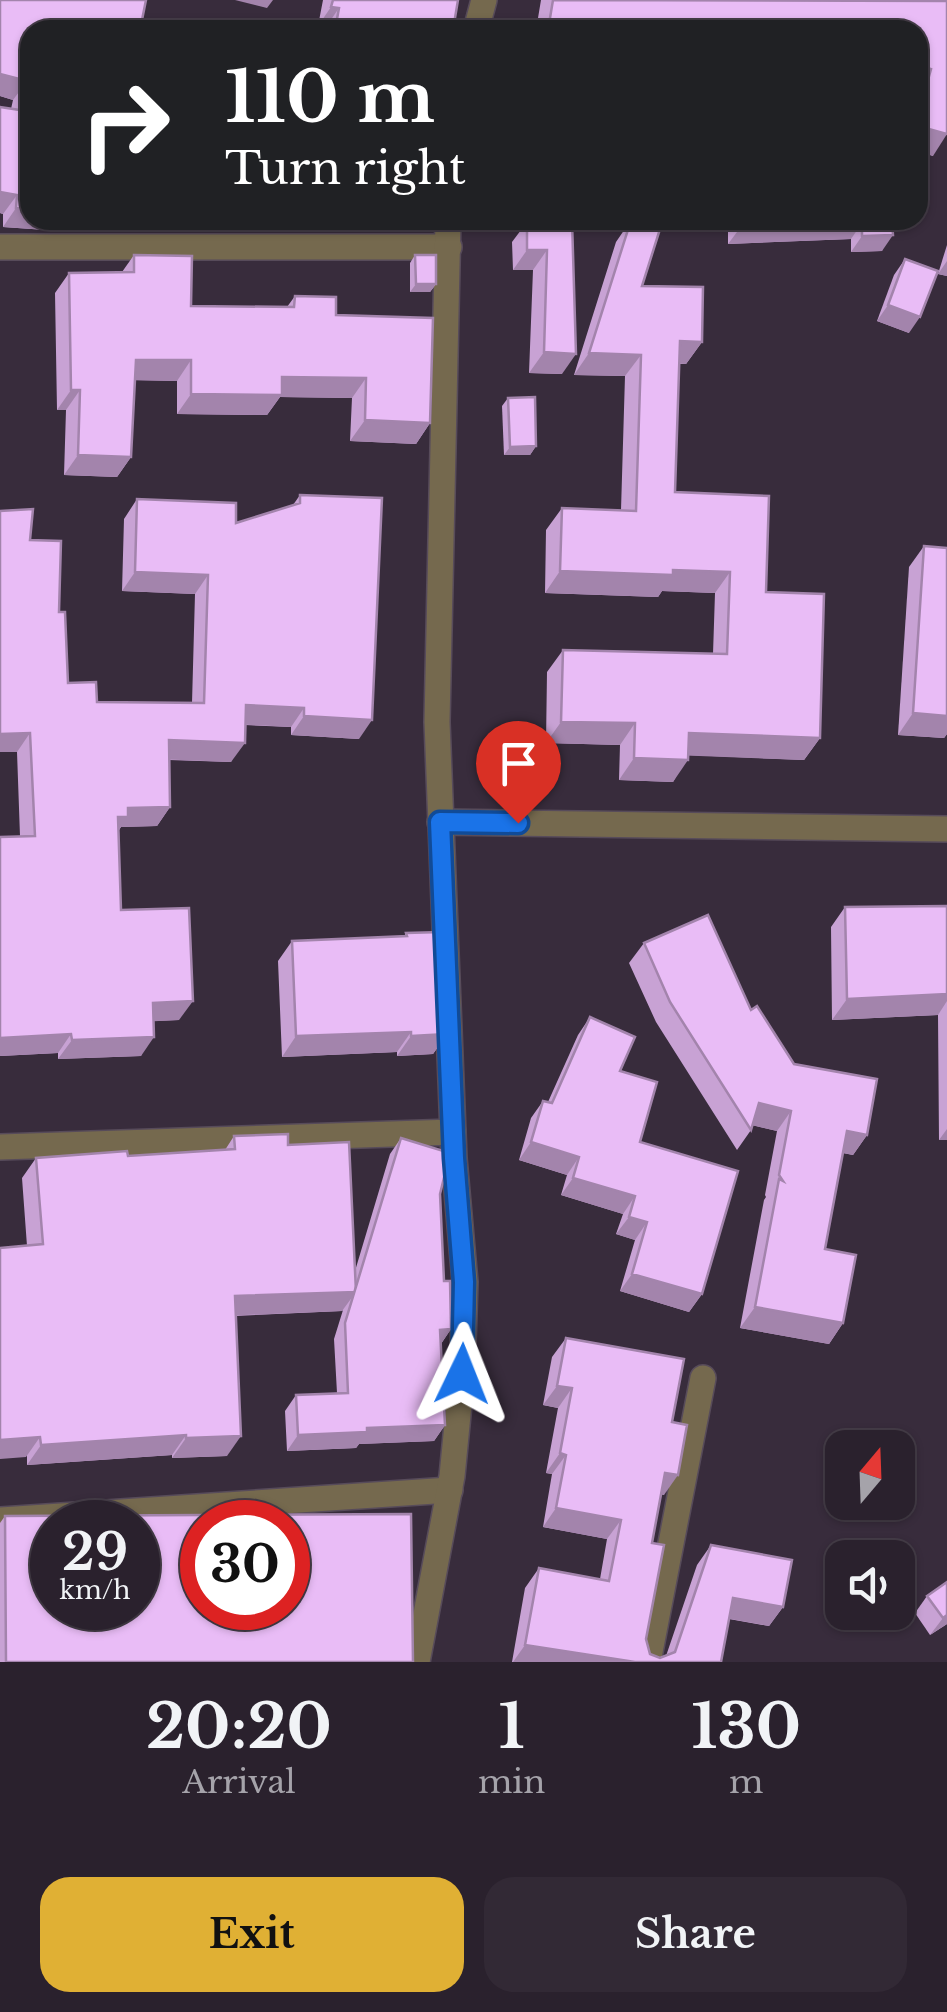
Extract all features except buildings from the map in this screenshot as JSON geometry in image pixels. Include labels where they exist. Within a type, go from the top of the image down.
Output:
[{"type":"street","points":[[417,1662],[450,1490],[462,1374],[464,1282],[453,1132],[436,722],[448,230]]},
{"type":"street","points":[[0,247],[449,247]]},
{"type":"street","points":[[440,822],[947,828]]},
{"type":"street","points":[[0,1147],[453,1132]]},
{"type":"street","points":[[648,1662],[703,1378]]},
{"type":"street","points":[[0,1520],[450,1490]]},
{"type":"route","points":[[462,1374],[464,1282],[454,1158],[440,822],[518,823]]}]
